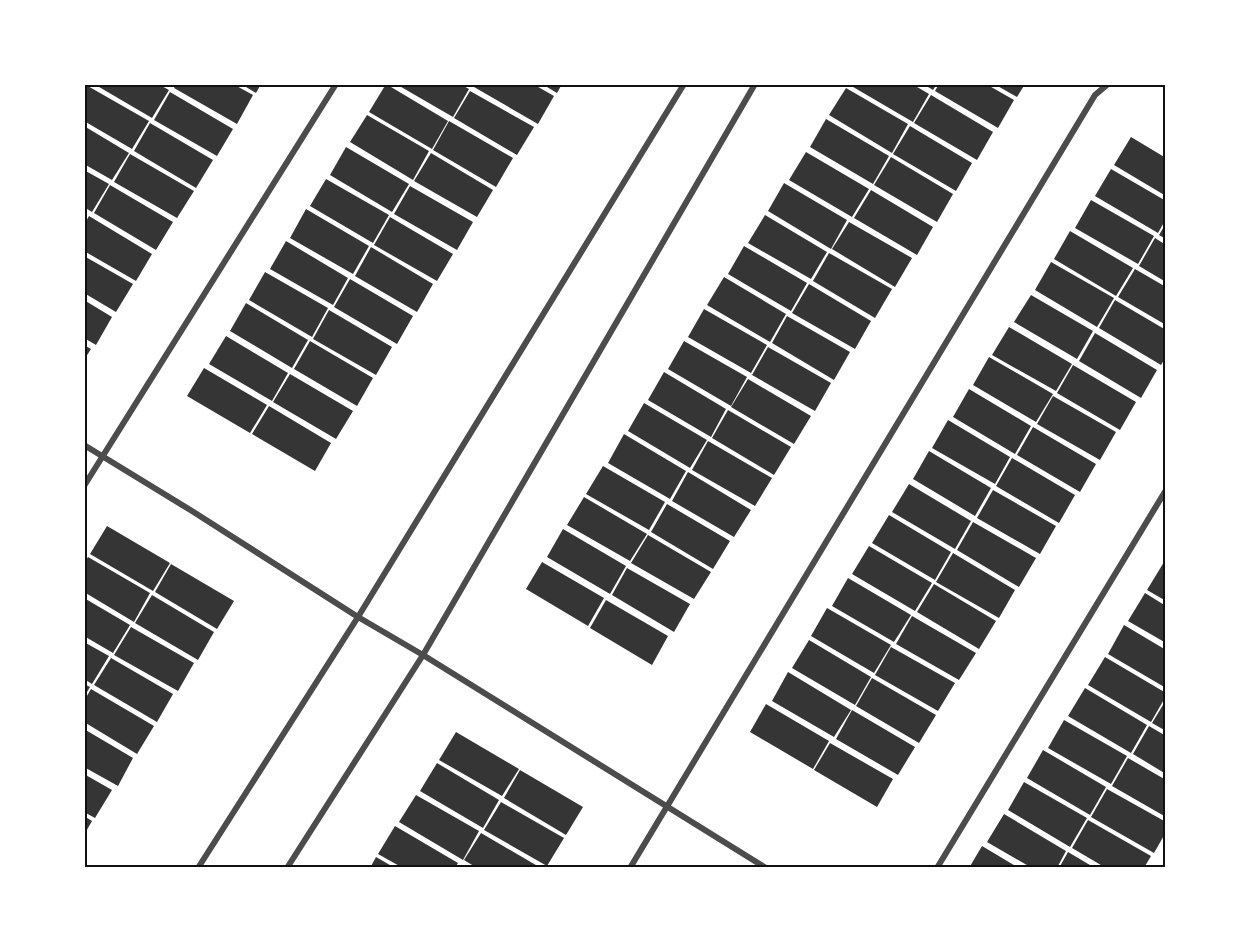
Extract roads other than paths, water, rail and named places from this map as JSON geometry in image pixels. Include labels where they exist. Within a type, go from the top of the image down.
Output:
[{"type":"street","points":[[84,486],[336,84]]},
{"type":"street","points":[[198,868],[358,617],[684,84]]},
{"type":"street","points":[[287,868],[423,656],[755,84]]},
{"type":"street","points":[[630,868],[1095,95],[1108,84]]},
{"type":"street","points":[[84,445],[766,868]]},
{"type":"street","points":[[937,868],[1166,490]]}]
